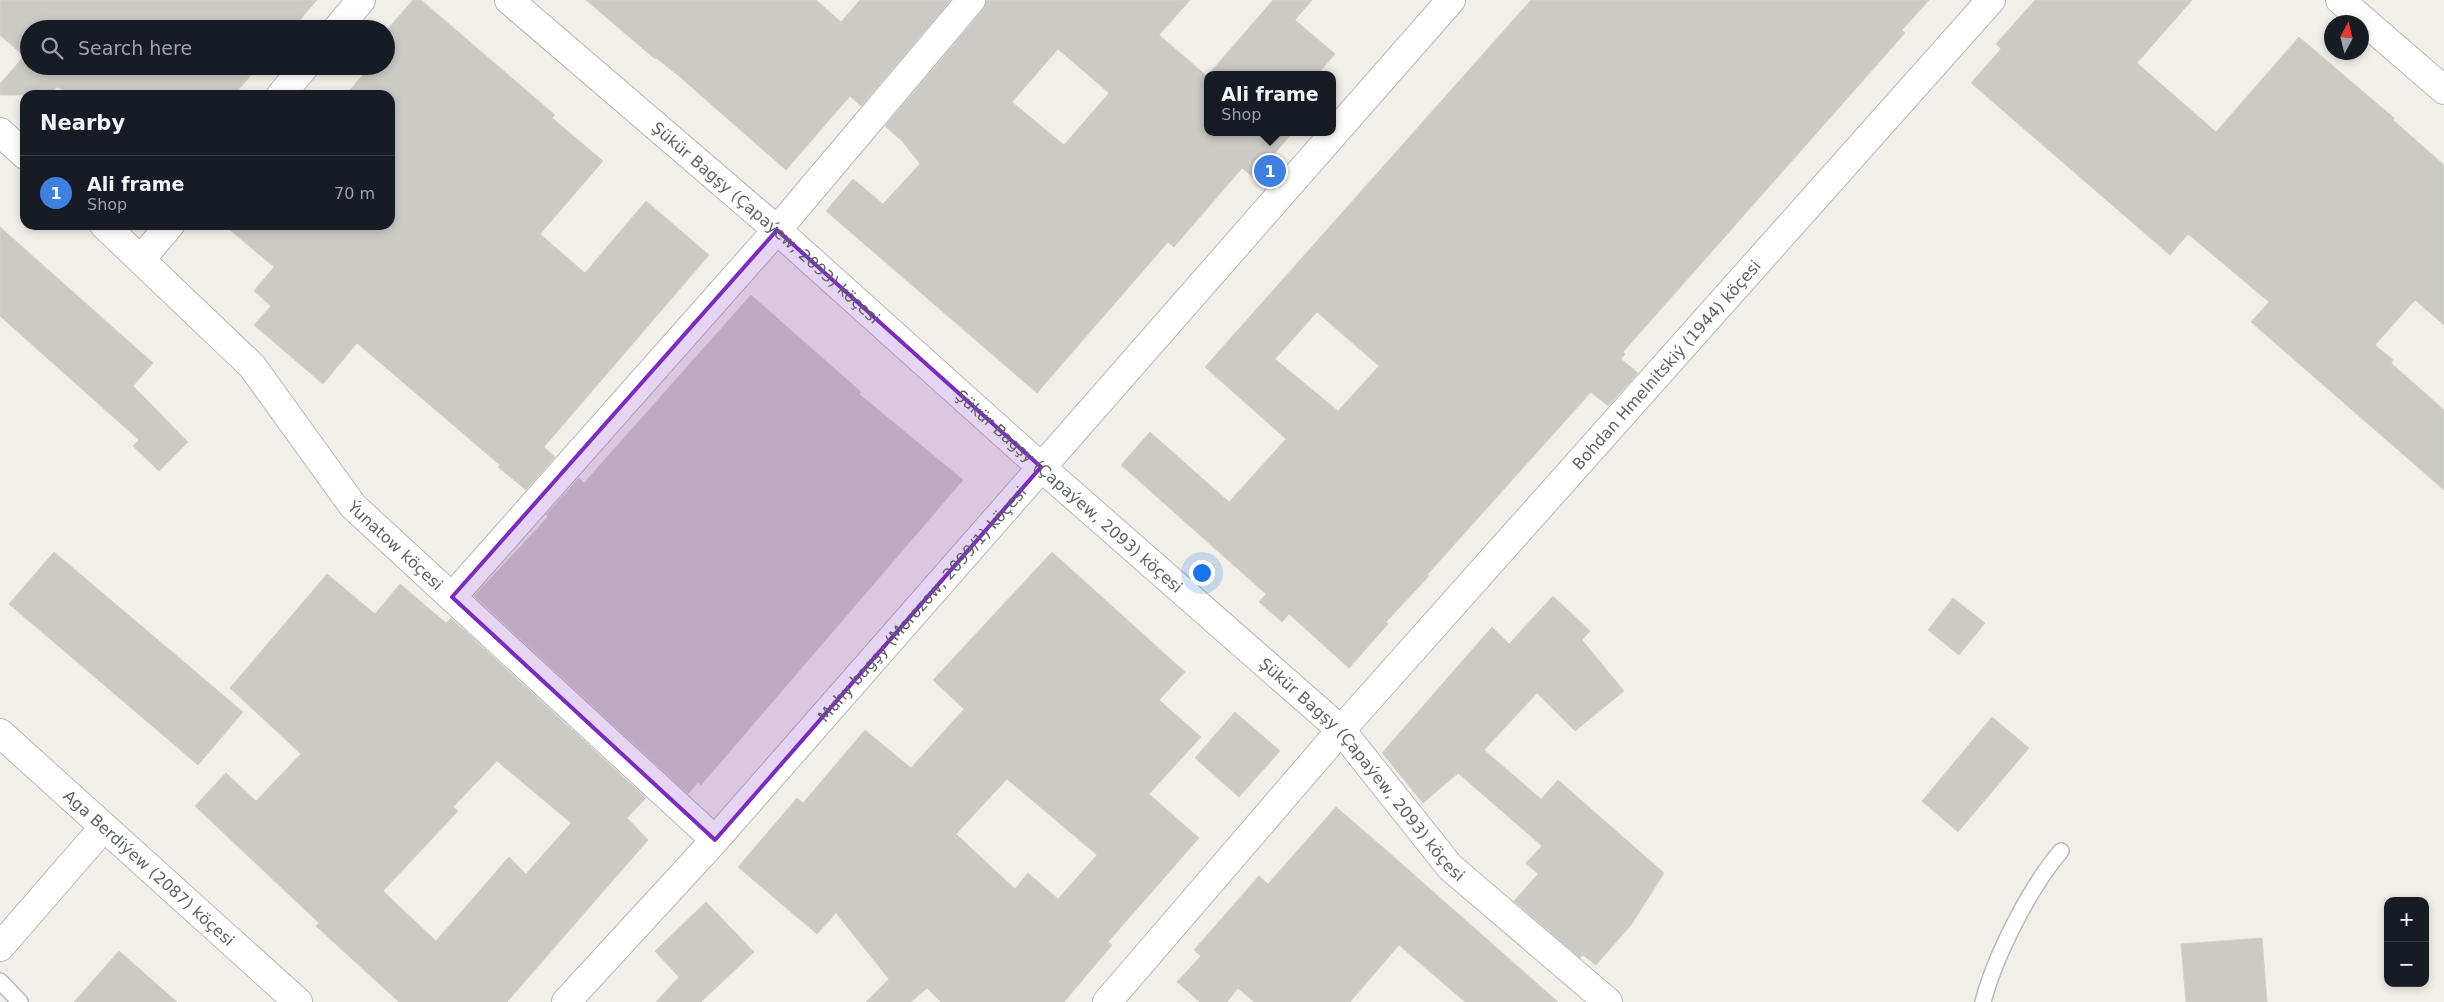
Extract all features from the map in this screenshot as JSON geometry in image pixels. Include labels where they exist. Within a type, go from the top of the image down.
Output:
[{"type":"street","points":[[344,20],[361,0]]},
{"type":"street","name":"Şükür Bagşy (Çapaýew, 2093) köçesi","points":[[509,0],[777,230],[1041,467],[1341,730],[1450,866],[1604,1000]]},
{"type":"street","points":[[452,597],[777,230],[971,0]]},
{"type":"street","name":"Muhy bagşy (Morozow, 2099/1) köçesi","points":[[1336,131],[1451,0]]},
{"type":"street","name":"Bohdan Hmelnitskiý (1944) köçesi","points":[[1107,1002],[1341,730],[1991,0]]},
{"type":"street","points":[[2340,0],[2444,90]]},
{"type":"street","points":[[285,90],[298,75]]},
{"type":"street","points":[[0,132],[20,150]]},
{"type":"street","name":"Muhy bagşy (Morozow, 2099/1) köçesi","points":[[566,1002],[715,840],[1332,136]]},
{"type":"street","name":"Ýunatow köçesi","points":[[109,230],[252,366],[353,506],[715,840]]},
{"type":"street","points":[[141,259],[166,230]]},
{"type":"street","name":"Aga Berdiýew (2087) köçesi","points":[[0,734],[298,1002]]},
{"type":"street","points":[[0,947],[104,827]]},
{"type":"lane","points":[[1982,1002],[1998,957],[2047,868],[2061,851]]},
{"type":"lane","points":[[0,981],[20,1002]]},
{"type":"highlighted area","points":[[777,230],[1041,467],[715,840],[452,597]]},
{"type":"building","points":[[0,0],[317,0],[300,20],[20,20],[20,52],[0,35]]},
{"type":"building","points":[[413,0],[421,0],[555,115],[552,118],[603,161],[540,234],[585,273],[646,201],[709,255],[544,447],[555,457],[526,490],[498,467],[500,465],[357,343],[323,384],[254,325],[271,306],[254,291],[274,267],[230,230],[395,230],[395,90],[350,90],[363,75],[395,75],[395,21]]},
{"type":"building","points":[[586,0],[816,0],[841,22],[860,0],[951,0],[861,106],[850,96],[786,170],[680,77],[655,59]]},
{"type":"building","points":[[986,0],[1190,0],[1159,35],[1204,74],[1204,136],[1290,136],[1254,178],[1242,168],[1174,247],[1168,242],[1037,393],[826,211],[853,179],[883,204],[920,164],[903,142],[885,126],[983,10]],"holes":[[[1058,49],[1109,93],[1064,145],[1012,102]]]},
{"type":"building","points":[[1273,0],[1312,0],[1295,20],[1335,54],[1320,71],[1211,71]]},
{"type":"building","points":[[1531,0],[1929,0],[1902,30],[1905,33],[1623,352],[1625,354],[1621,359],[1638,373],[1608,406],[1591,392],[1427,575],[1429,576],[1386,622],[1388,624],[1349,668],[1289,614],[1282,622],[1259,602],[1266,594],[1121,465],[1150,432],[1229,502],[1286,439],[1205,367]],"holes":[[[1317,312],[1379,366],[1338,411],[1275,359]]]},
{"type":"building","points":[[2035,0],[2192,0],[2137,63],[2216,132],[2299,37],[2394,118],[2393,120],[2444,165],[2444,325],[2415,300],[2375,345],[2393,360],[2391,363],[2444,410],[2444,490],[2251,322],[2269,302],[2188,234],[2170,255],[1971,83],[2001,49],[1996,44]]},
{"type":"building","points":[[20,61],[20,75],[251,75],[238,90],[64,90],[57,87],[54,90],[20,90],[20,95],[0,95],[0,84]]},
{"type":"building","points":[[0,227],[153,363],[133,386],[188,442],[159,471],[133,446],[139,440],[0,316]]},
{"type":"building","points":[[751,295],[861,392],[859,394],[963,480],[701,785],[698,782],[688,794],[474,596],[548,517],[546,515],[579,478],[584,483]]},
{"type":"building","points":[[54,552],[243,712],[198,765],[9,604]]},
{"type":"building","points":[[1052,552],[1185,672],[1159,700],[1201,737],[1149,794],[1199,838],[1108,942],[1112,945],[1064,1002],[941,1002],[927,988],[911,1002],[866,1002],[889,979],[836,913],[817,934],[738,867],[797,798],[803,803],[865,730],[911,768],[964,709],[933,680]],"holes":[[[1007,779],[1097,855],[1058,899],[1028,873],[1015,889],[956,834]]]},
{"type":"building","points":[[327,574],[375,614],[400,584],[446,623],[451,618],[646,798],[627,818],[648,840],[507,1002],[399,1002],[316,926],[319,923],[195,806],[226,773],[256,801],[301,754],[230,688]],"holes":[[[497,761],[571,823],[526,874],[509,857],[436,941],[383,891],[458,811],[453,807]]]},
{"type":"building","points":[[1553,596],[1590,631],[1582,640],[1624,691],[1575,731],[1537,693],[1484,750],[1541,799],[1558,780],[1664,873],[1631,925],[1596,965],[1583,955],[1580,958],[1514,901],[1538,874],[1526,863],[1542,846],[1458,773],[1423,803],[1382,753],[1492,627],[1509,644]]},
{"type":"building","points":[[1953,598],[1985,623],[1959,655],[1928,630]]},
{"type":"building","points":[[1235,712],[1280,751],[1239,797],[1195,758]]},
{"type":"building","points":[[1992,717],[2029,748],[1958,832],[1922,801]]},
{"type":"building","points":[[1336,807],[1558,1002],[1465,1002],[1399,945],[1350,1002],[1254,1002],[1238,988],[1227,1002],[1200,1002],[1177,982],[1201,956],[1194,950],[1259,876],[1268,884]]},
{"type":"building","points":[[706,902],[754,952],[701,1002],[656,1002],[679,977],[655,951]]},
{"type":"building","points":[[2262,938],[2267,1002],[2186,1002],[2181,944]]},
{"type":"building","points":[[119,951],[177,1002],[74,1002]]},
{"type":"place","name":"Ali frame","points":[[1270,171]]}]
